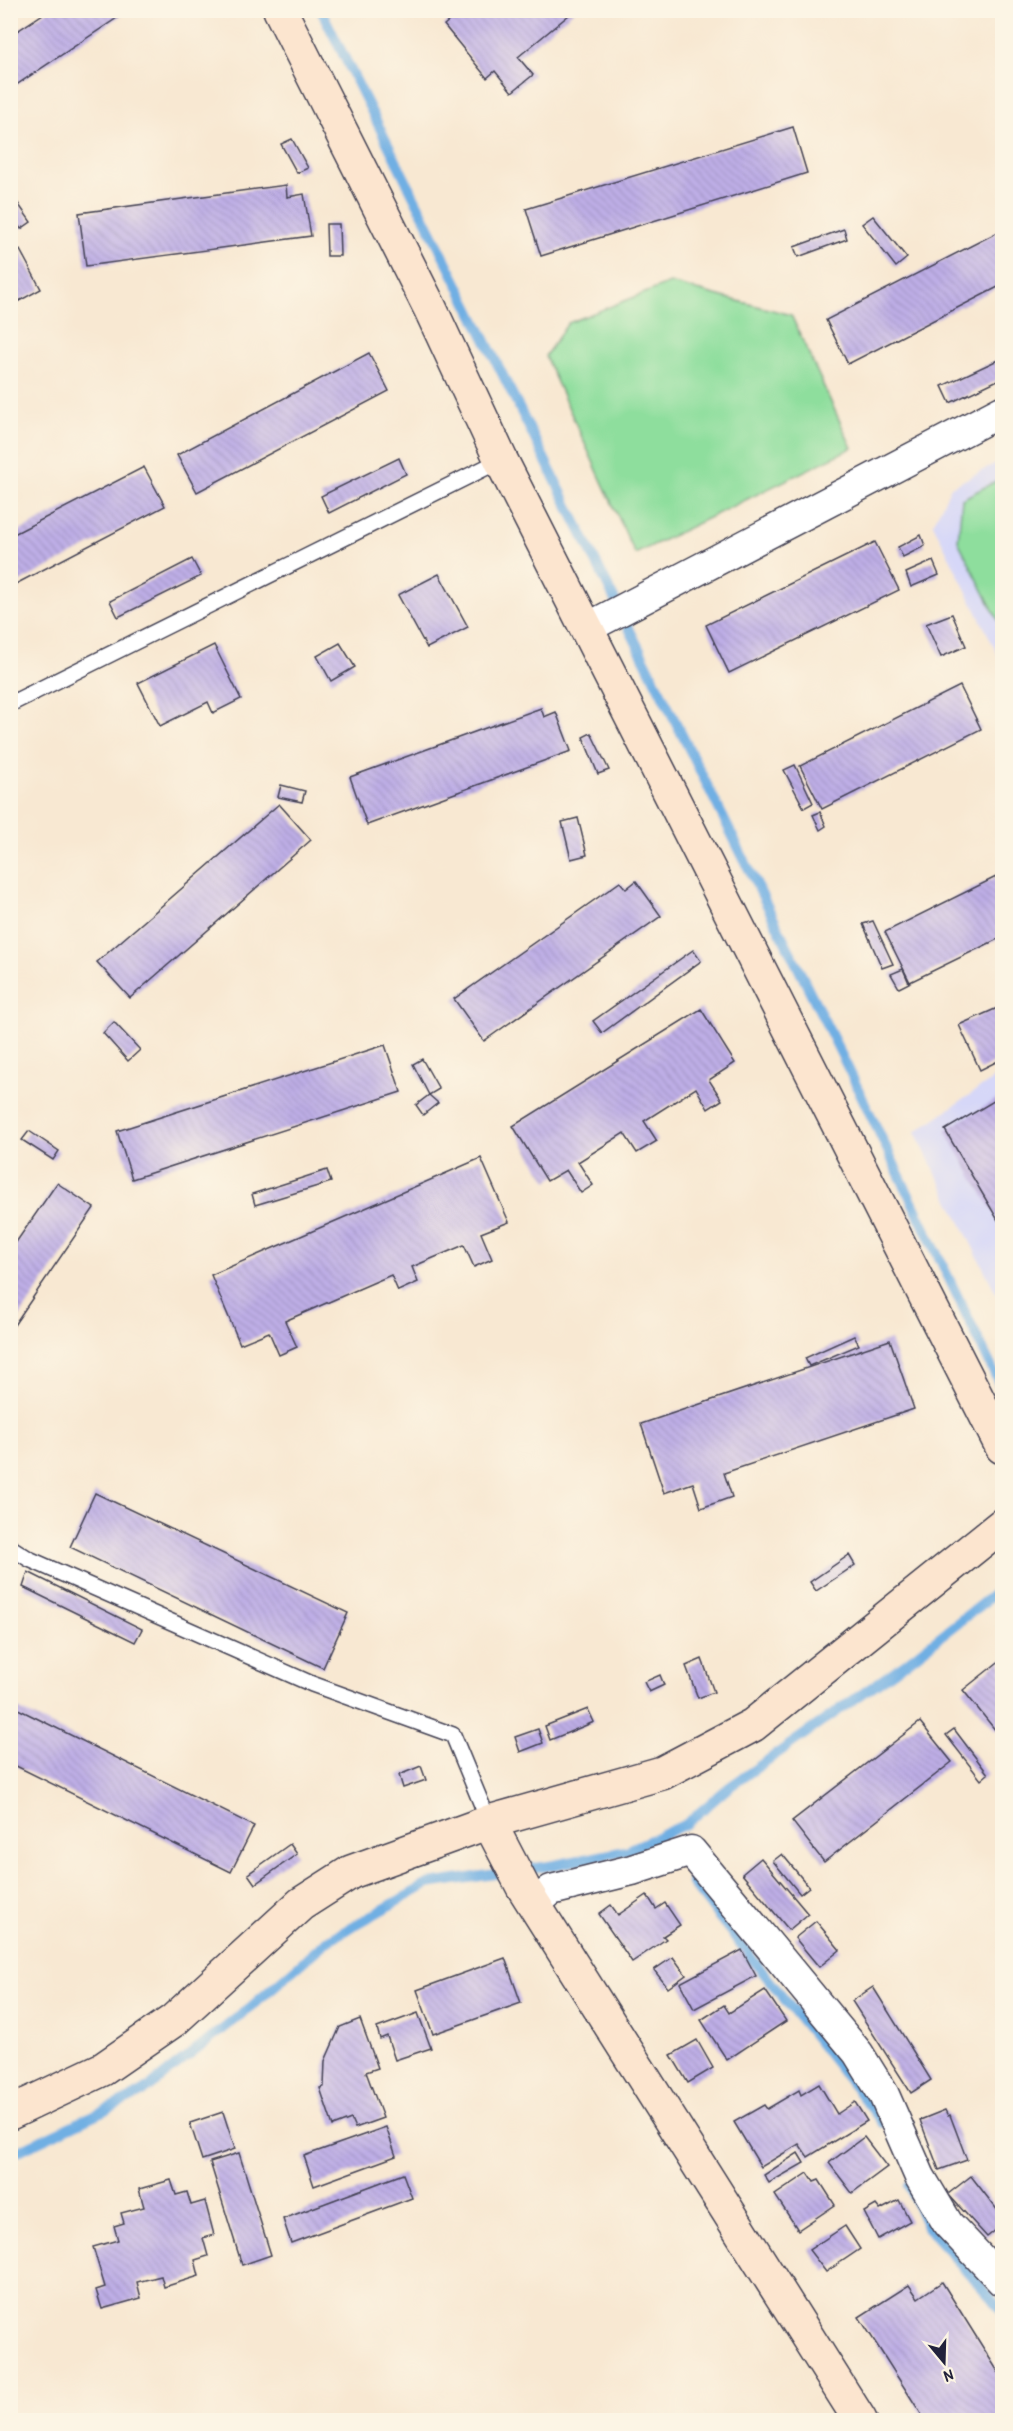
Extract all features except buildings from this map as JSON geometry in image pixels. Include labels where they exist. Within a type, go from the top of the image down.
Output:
[{"type":"street","points":[[280,10],[429,308],[501,459],[596,624],[1002,1447]]},
{"type":"street","points":[[596,624],[1002,411]]},
{"type":"street","points":[[10,2113],[103,2069],[174,2020],[301,1904],[351,1872],[489,1822],[662,1773],[753,1725],[1002,1525]]},
{"type":"street","points":[[489,1822],[529,1896],[860,2421]]},
{"type":"street","points":[[529,1896],[632,1870],[691,1851],[858,2053],[884,2095],[920,2177],[948,2224],[1002,2281]]},
{"type":"lane","points":[[10,704],[501,459]]},
{"type":"lane","points":[[10,1547],[29,1559],[312,1684],[453,1736],[489,1822]]},
{"type":"shaded area","points":[[1002,460],[1002,663],[933,524],[951,487]]},
{"type":"shaded area","points":[[1002,1073],[1002,1305],[915,1132]]},
{"type":"green space","points":[[670,283],[791,315],[852,448],[635,554],[545,356],[568,323]]},
{"type":"green space","points":[[1002,478],[1002,628],[958,541],[962,499]]},
{"type":"waterway","points":[[321,10],[849,1070],[1002,1389]]},
{"type":"waterway","points":[[10,2155],[143,2092],[247,2010],[327,1941],[428,1884],[549,1866],[626,1851],[686,1824],[728,1788],[906,1663],[1002,1588]]},
{"type":"waterway","points":[[691,1882],[883,2123]]},
{"type":"waterway","points":[[909,2185],[927,2227],[1002,2310]]}]
